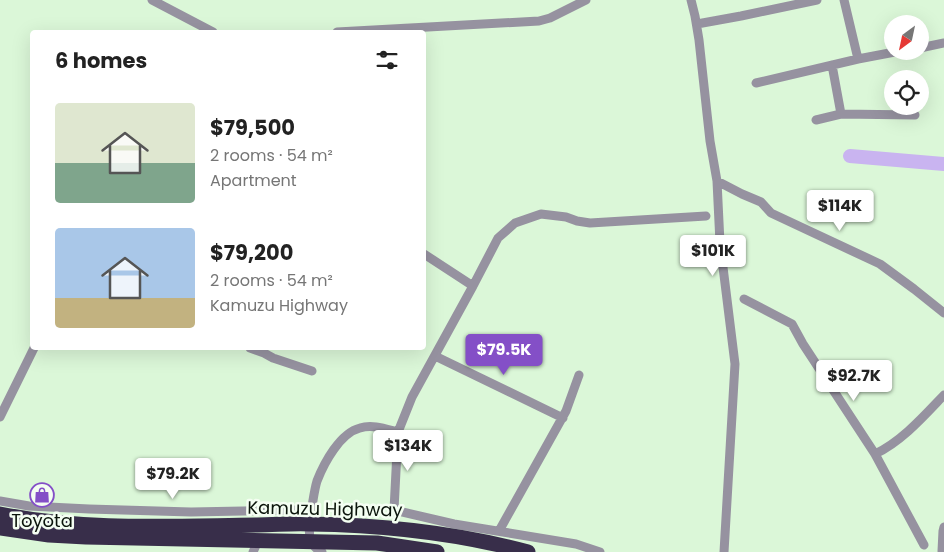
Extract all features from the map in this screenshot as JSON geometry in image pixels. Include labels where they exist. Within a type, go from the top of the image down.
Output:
[{"type":"highway","name":"Kamuzu Highway","points":[[0,514],[87,526],[162,526],[310,518],[413,530],[496,544],[528,552]]},
{"type":"highway","name":"Kamuzu Highway","points":[[0,528],[49,535],[256,547],[310,542],[377,543],[437,552]]},
{"type":"street","points":[[152,0],[209,30]]},
{"type":"street","points":[[371,30],[539,20],[550,18],[586,0]]},
{"type":"street","points":[[691,0],[697,24],[716,181],[720,243],[735,364],[724,552]]},
{"type":"street","points":[[697,24],[817,0]]},
{"type":"street","points":[[844,0],[858,59]]},
{"type":"street","points":[[929,46],[944,43]]},
{"type":"street","points":[[756,83],[884,54]]},
{"type":"street","points":[[832,65],[840,114]]},
{"type":"street","points":[[816,120],[840,114],[884,115]]},
{"type":"street","points":[[716,181],[761,202],[771,213],[880,264],[944,313]]},
{"type":"street","points":[[600,552],[576,544],[454,524],[394,510],[398,432],[412,397],[474,286],[498,238],[515,223],[540,214],[566,217],[577,222],[590,223],[706,216]]},
{"type":"street","points":[[426,255],[474,286]]},
{"type":"street","points":[[744,299],[792,324],[874,454],[921,548],[930,545],[942,551],[944,527]]},
{"type":"street","points":[[0,416],[33,350]]},
{"type":"street","points":[[257,350],[264,352],[272,358],[312,371]]},
{"type":"street","points":[[435,356],[563,418]]},
{"type":"street","points":[[499,531],[563,418],[579,375]]},
{"type":"street","points":[[874,454],[901,437],[944,396]]},
{"type":"street","points":[[322,552],[310,542],[310,518],[320,474],[338,444],[350,432],[370,426],[398,432]]},
{"type":"street","points":[[0,501],[29,506],[89,509],[191,512],[296,510],[310,518]]},
{"type":"waterway","points":[[850,156],[944,164]]},
{"type":"place","name":"Toyota","points":[[42,495]]}]
